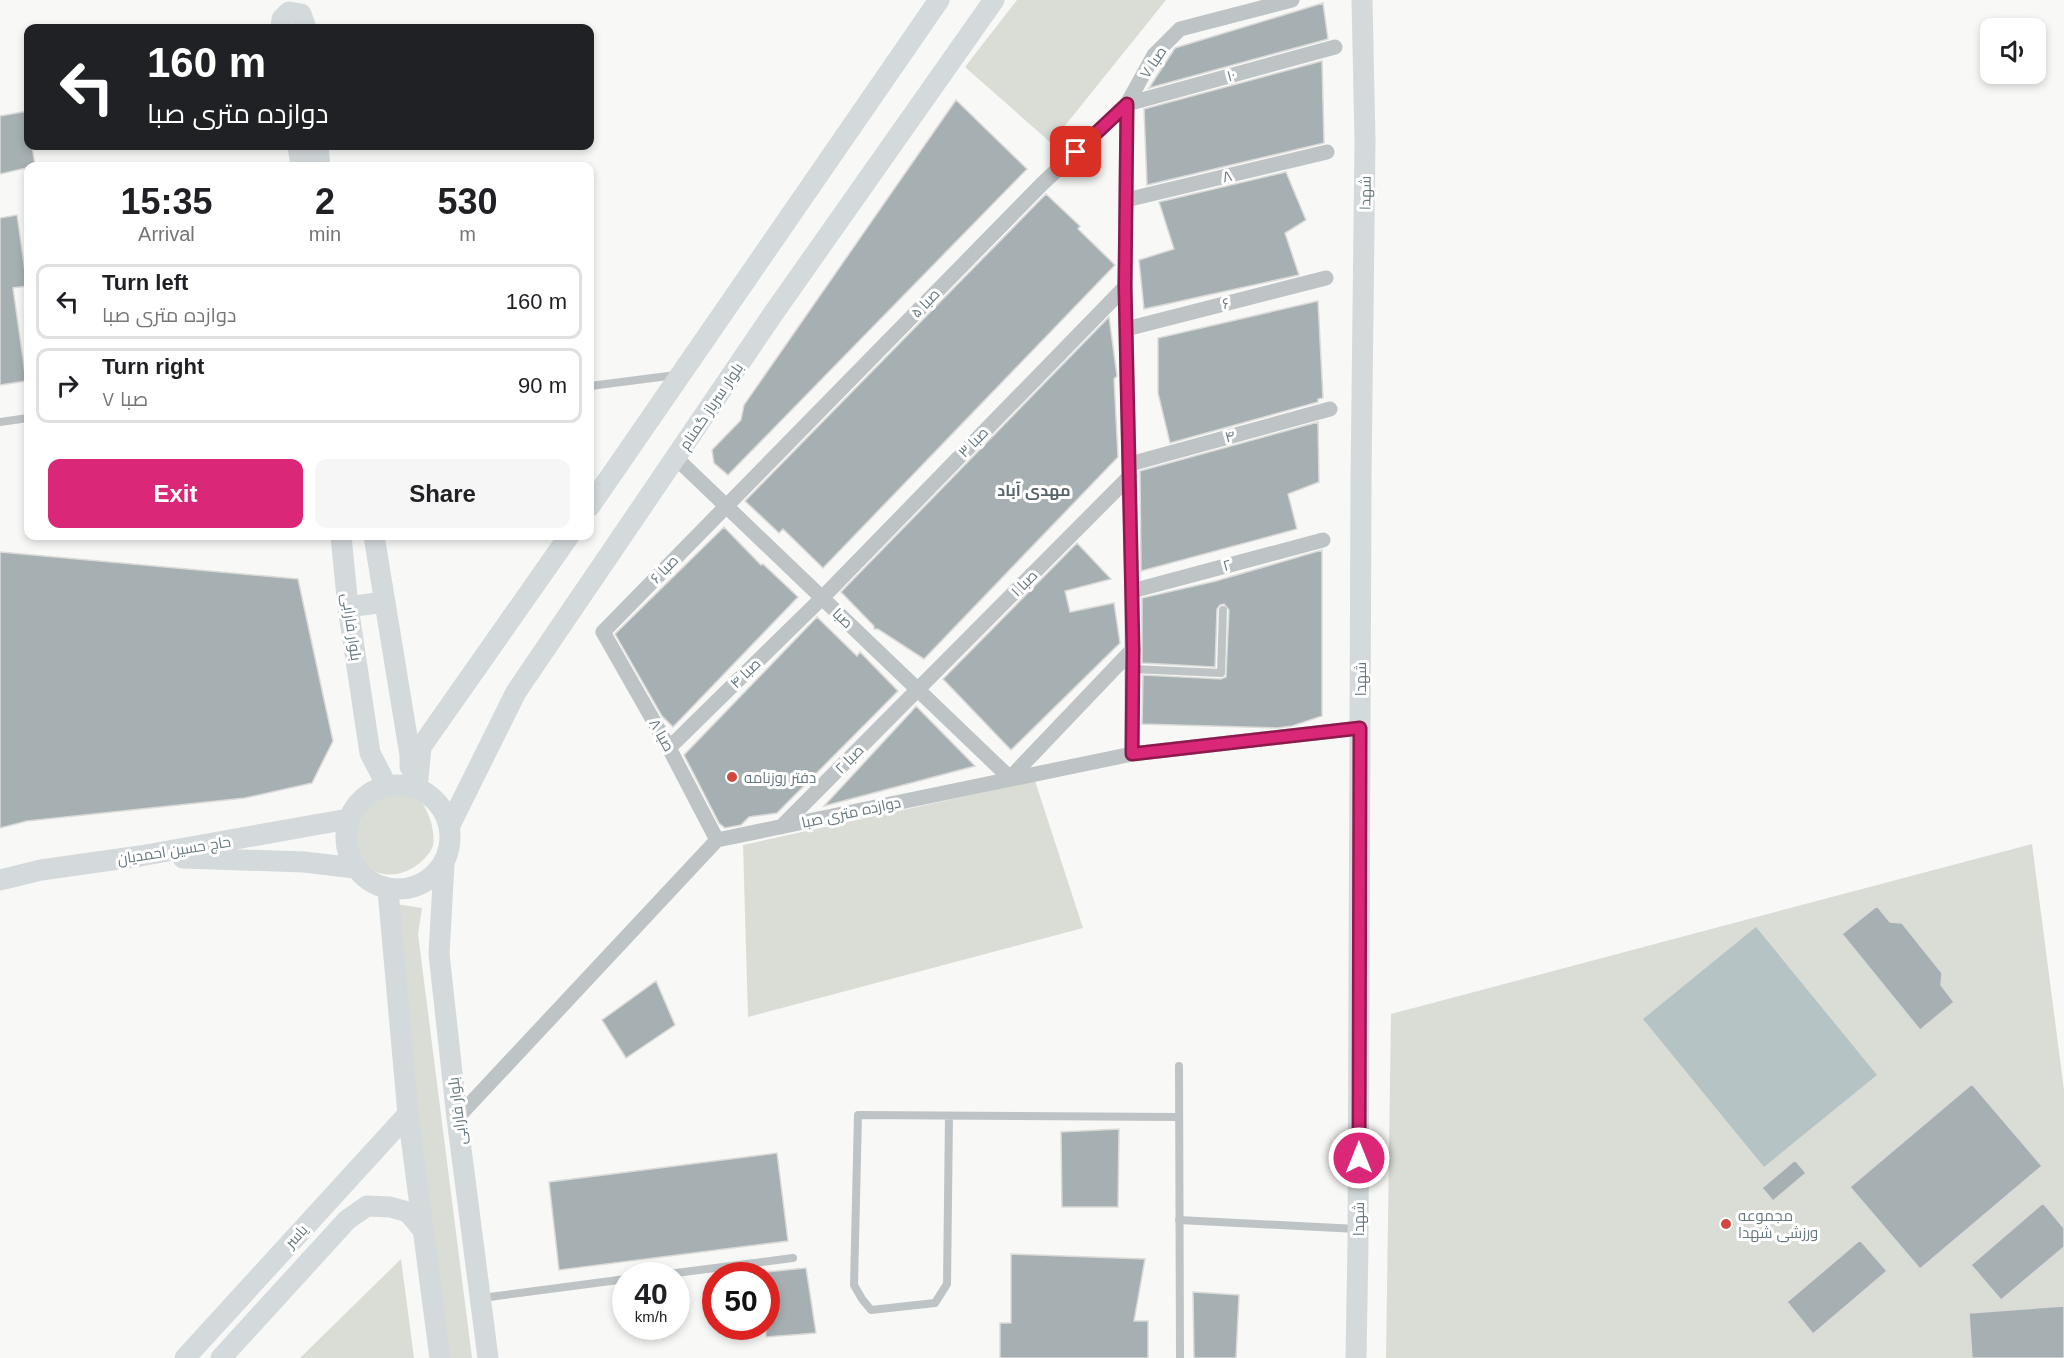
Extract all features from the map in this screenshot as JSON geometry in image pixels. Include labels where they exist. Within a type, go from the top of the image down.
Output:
[{"type":"main road","points":[[594,500],[939,0]]},
{"type":"main road","name":"بلوار سرباز گمنام","points":[[450,825],[516,692],[773,314],[994,0]]},
{"type":"main road","name":"شهدا","points":[[1356,1358],[1365,141],[1362,0]]},
{"type":"main road","points":[[282,24],[289,12],[301,14],[305,24]]},
{"type":"main road","name":"بلوار فارابی","points":[[341,540],[348,608],[369,753],[387,786]]},
{"type":"main road","points":[[375,540],[414,787]]},
{"type":"main road","points":[[414,787],[421,747],[566,540]]},
{"type":"main road","points":[[348,608],[384,602]]},
{"type":"main road","points":[[387,786],[414,787],[438,802],[450,825],[450,845],[444,864],[417,887],[403,890],[388,890],[369,882],[355,868],[346,845],[348,819],[363,798],[387,786]]},
{"type":"main road","name":"حاج حسین احمدیان","points":[[0,880],[53,868],[140,856],[348,819]]},
{"type":"main road","points":[[140,856],[304,862],[355,868]]},
{"type":"main road","name":"بلوار فارابی","points":[[444,864],[439,954],[457,1118],[489,1358]]},
{"type":"main road","points":[[388,890],[408,1114],[440,1358]]},
{"type":"main road","name":"یاسر","points":[[185,1358],[408,1114]]},
{"type":"main road","name":"یاسر","points":[[221,1358],[347,1220],[367,1206],[390,1207],[408,1212],[423,1230]]},
{"type":"street","name":"صبا ۷","points":[[1132,754],[1133,650],[1125,286],[1127,104],[1154,55],[1180,29],[1292,0]]},
{"type":"street","name":"۱۰","points":[[1127,104],[1335,47]]},
{"type":"street","name":"صبا ۵","points":[[726,506],[1042,184],[1127,104]]},
{"type":"street","name":"۸","points":[[1126,200],[1327,152]]},
{"type":"street","name":"۶","points":[[1126,329],[1326,278]]},
{"type":"street","name":"صبا ۳","points":[[822,598],[1125,286]]},
{"type":"street","name":"۴","points":[[1130,470],[1330,409]]},
{"type":"street","name":"صبا","points":[[676,458],[1010,778]]},
{"type":"street","name":"صبا ۱","points":[[918,690],[1130,470]]},
{"type":"street","name":"صبا ۶","points":[[603,632],[726,506]]},
{"type":"street","name":"۲","points":[[1132,591],[1323,540]]},
{"type":"street","name":"صبا ۴","points":[[669,748],[822,598]]},
{"type":"street","name":"صبا ۸","points":[[603,632],[669,748],[717,840]]},
{"type":"street","points":[[1010,778],[1133,650]]},
{"type":"street","name":"صبا ۲","points":[[781,827],[918,690]]},
{"type":"street","name":"دوازده متری صبا","points":[[717,840],[1132,754],[1360,728]]},
{"type":"street","points":[[457,1118],[717,840]]},
{"type":"lane","points":[[594,385],[681,374]]},
{"type":"lane","points":[[0,422],[24,419]]},
{"type":"lane","points":[[1132,669],[1221,673],[1222,610]]},
{"type":"lane","points":[[1179,1066],[1180,1358]]},
{"type":"lane","points":[[949,1116],[947,1284],[935,1302],[871,1310],[861,1299],[854,1285],[858,1115],[1179,1117]]},
{"type":"lane","points":[[1179,1220],[1358,1229]]},
{"type":"lane","points":[[690,1271],[793,1258]]},
{"type":"lane","points":[[480,1298],[612,1281]]},
{"type":"shaded area","points":[[1017,0],[1166,0],[1051,143],[965,67]]},
{"type":"shaded area","points":[[1035,781],[1083,928],[748,1017],[743,845]]},
{"type":"shaded area","points":[[393,788],[409,791],[421,802],[429,816],[434,838],[432,849],[416,866],[408,871],[382,874],[366,866],[355,854],[350,827],[360,803],[373,795]]},
{"type":"shaded area","name":"مجموعه ورزشی شهدا","points":[[2032,844],[2064,1090],[2064,1358],[1386,1358],[1391,1014]]},
{"type":"shaded area","points":[[396,904],[422,908],[418,934],[472,1358],[445,1358],[395,937]]},
{"type":"shaded area","points":[[1756,927],[1877,1075],[1764,1167],[1643,1019]]},
{"type":"shaded area","points":[[401,1259],[414,1358],[300,1358]]},
{"type":"building","points":[[1323,3],[1328,39],[1149,88],[1175,48]]},
{"type":"building","points":[[1322,61],[1324,143],[1147,185],[1144,109]]},
{"type":"building","points":[[956,100],[1027,169],[728,475],[714,463],[712,450],[741,420],[744,405]]},
{"type":"building","points":[[24,112],[24,150],[33,150],[34,162],[24,162],[24,169],[0,174],[0,116]]},
{"type":"building","points":[[1286,172],[1306,220],[1285,233],[1299,275],[1144,309],[1139,260],[1174,249],[1159,202]]},
{"type":"building","points":[[1046,194],[1080,226],[1078,229],[1115,265],[823,568],[783,529],[779,533],[745,501]]},
{"type":"building","points":[[17,215],[24,265],[24,286],[13,288],[24,381],[0,385],[0,218]]},
{"type":"building","points":[[1318,301],[1323,398],[1318,399],[1318,402],[1170,443],[1158,393],[1158,338]]},
{"type":"building","points":[[1109,317],[1117,376],[1114,379],[1118,457],[924,659],[878,629],[874,629],[874,626],[841,592]]},
{"type":"building","points":[[1318,422],[1319,482],[1288,494],[1297,529],[1141,571],[1140,471]]},
{"type":"building","points":[[724,527],[761,565],[763,564],[798,597],[673,727],[662,716],[615,634]]},
{"type":"building","points":[[1077,543],[1111,579],[1065,591],[1070,612],[1114,603],[1120,643],[1011,750],[943,679]]},
{"type":"building","points":[[1322,550],[1322,716],[1292,726],[1277,728],[1142,724],[1143,675],[1221,679],[1226,677],[1229,610],[1224,604],[1217,609],[1215,667],[1142,663],[1142,598],[1216,581]]},
{"type":"building","points":[[0,552],[298,579],[333,741],[312,783],[245,798],[27,821],[0,828]]},
{"type":"building","points":[[817,617],[857,656],[860,652],[898,691],[777,813],[749,817],[741,825],[725,828],[719,823],[684,755]]},
{"type":"building","points":[[916,706],[975,766],[824,806],[911,712]]},
{"type":"building","points":[[1877,906],[1890,922],[1902,923],[1942,973],[1941,985],[1954,1002],[1920,1030],[1842,934]]},
{"type":"building","points":[[656,981],[675,1025],[626,1058],[602,1020]]},
{"type":"building","points":[[1972,1084],[2042,1166],[1920,1269],[1850,1187]]},
{"type":"building","points":[[1119,1129],[1118,1207],[1062,1207],[1061,1132]]},
{"type":"building","points":[[777,1153],[788,1241],[559,1270],[549,1182]]},
{"type":"building","points":[[1795,1160],[1806,1173],[1773,1201],[1762,1188]]},
{"type":"building","points":[[2043,1203],[2064,1228],[2064,1247],[2001,1300],[1971,1265]]},
{"type":"building","points":[[1860,1240],[1887,1271],[1813,1334],[1787,1302]]},
{"type":"building","points":[[1011,1254],[1145,1259],[1134,1321],[1148,1321],[1148,1358],[1000,1358],[1000,1323],[1011,1323]]},
{"type":"building","points":[[806,1268],[816,1333],[780,1336],[780,1271]]},
{"type":"building","points":[[1193,1292],[1239,1295],[1236,1358],[1194,1358]]},
{"type":"building","points":[[2064,1306],[2064,1358],[1972,1358],[1969,1313]]},
{"type":"place","name":"دفتر روزنامه","points":[[732,777]]},
{"type":"place","name":"مجموعه ورزشی شهدا","points":[[1726,1224]]},
{"type":"district","name":"مهدی آباد","points":[[1034,490]]},
{"type":"route","points":[[1076,152],[1127,104],[1125,286],[1133,650],[1132,754],[1360,728],[1359,1158]]}]
